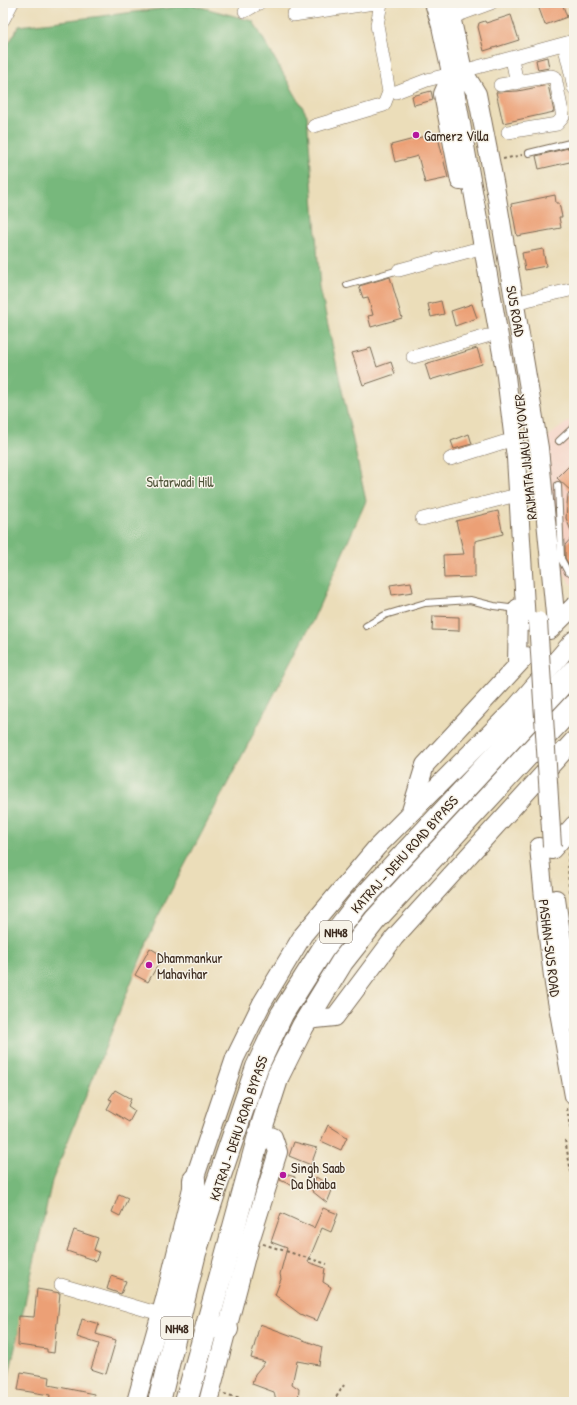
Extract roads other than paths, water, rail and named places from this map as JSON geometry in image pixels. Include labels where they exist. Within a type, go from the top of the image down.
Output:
[{"type":"highway","name":"KATRAJ - DEHU ROAD BYPASS","points":[[159,1402],[195,1253],[234,1131],[257,1067],[282,1014],[323,949],[357,905],[574,671]]},
{"type":"highway","name":"KATRAJ - DEHU ROAD BYPASS","points":[[186,1402],[217,1327],[260,1132],[278,1076],[306,1020],[342,962],[375,920],[574,705]]},
{"type":"highway","points":[[194,1180],[195,1253]]},
{"type":"street","points":[[3,20],[12,3]]},
{"type":"street","points":[[245,11],[259,3]]},
{"type":"street","points":[[293,15],[374,3]]},
{"type":"street","points":[[314,126],[384,105],[389,92],[377,24],[381,3]]},
{"type":"street","name":"SUS ROAD","points":[[434,3],[458,73],[476,94],[496,161],[514,304],[539,448],[556,624]]},
{"type":"street","points":[[450,10],[490,3]]},
{"type":"street","name":"SUS ROAD","points":[[450,10],[458,73]]},
{"type":"street","points":[[396,92],[427,80],[512,59],[571,42],[574,88]]},
{"type":"street","points":[[512,59],[517,82]]},
{"type":"street","points":[[458,73],[443,94],[473,250],[487,336],[504,442],[509,497],[527,617],[518,666]]},
{"type":"street","name":"RAJMATA JIJAU FLYOVER","points":[[458,73],[517,381],[527,450],[527,617],[548,848]]},
{"type":"street","points":[[500,85],[551,76],[554,77],[563,117],[557,124],[508,132]]},
{"type":"street","points":[[399,270],[473,250]]},
{"type":"street","points":[[514,304],[574,289]]},
{"type":"street","points":[[413,357],[487,336]]},
{"type":"street","points":[[450,459],[504,442]]},
{"type":"street","points":[[422,519],[509,497]]},
{"type":"street","points":[[410,814],[424,766],[574,606]]},
{"type":"street","points":[[136,1402],[194,1180],[235,1058],[262,1003],[303,935],[377,847],[516,707],[574,640]]},
{"type":"street","points":[[306,1020],[335,1017],[394,938],[574,740]]},
{"type":"street","points":[[548,848],[572,827]]},
{"type":"street","name":"PASHAN-SUS ROAD","points":[[548,848],[557,911],[570,979],[574,1021]]},
{"type":"street","name":"PASHAN-SUS ROAD","points":[[548,848],[546,929],[554,984],[574,1096]]},
{"type":"street","points":[[209,1396],[217,1327],[250,1240],[278,1152],[273,1137],[260,1132]]},
{"type":"street","points":[[61,1285],[160,1314]]},
{"type":"lane","points":[[530,153],[574,142]]},
{"type":"lane","points":[[347,285],[399,270]]},
{"type":"lane","points":[[559,441],[574,427]]},
{"type":"lane","points":[[558,485],[561,559],[568,572],[574,575]]},
{"type":"lane","points":[[366,626],[385,615],[425,603],[470,600],[527,617]]},
{"type":"place","name":"Gamerz Villa","points":[[416,135]]},
{"type":"place","name":"Dhammankur Mahavihar","points":[[149,965]]},
{"type":"place","name":"Singh Saab Da Dhaba","points":[[283,1175]]},
{"type":"park label","name":"Sutarwadi Hill","points":[[180,481]]}]
